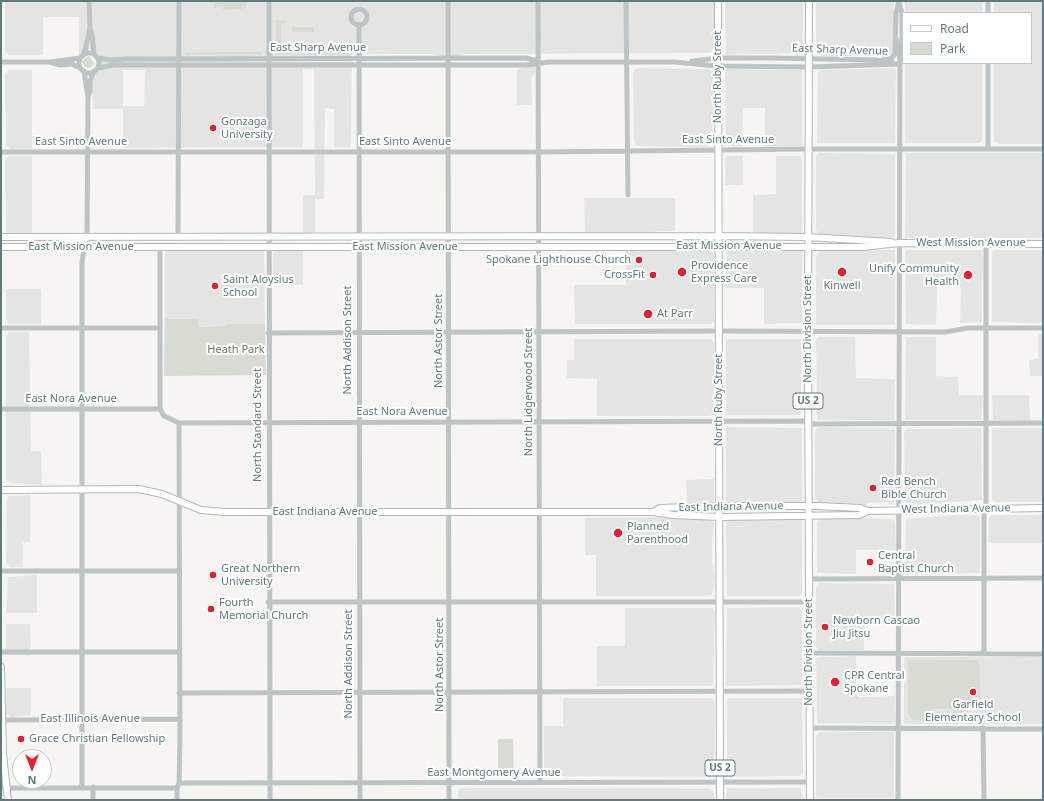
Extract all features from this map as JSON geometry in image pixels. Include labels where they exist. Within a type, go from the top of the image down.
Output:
[{"type":"main road","name":"North Ruby Street","points":[[718,1],[718,150],[720,236],[720,800]]},
{"type":"main road","name":"North Division Street","points":[[809,1],[808,422],[810,800]]},
{"type":"main road","name":"East Mission Avenue","points":[[1,237],[808,237]]},
{"type":"main road","name":"West Mission Avenue","points":[[808,237],[878,240],[899,243],[1043,244]]},
{"type":"main road","points":[[50,247],[64,243],[80,242],[87,238]]},
{"type":"main road","name":"West Mission Avenue","points":[[808,247],[878,246],[899,243]]},
{"type":"main road","name":"East Mission Avenue","points":[[1,247],[808,247]]},
{"type":"main road","name":"East Indiana Avenue","points":[[1,490],[139,489],[162,494],[201,510],[224,512],[653,512],[673,515],[720,517],[809,516]]},
{"type":"main road","name":"East Indiana Avenue","points":[[653,512],[660,508],[719,506],[809,506]]},
{"type":"main road","name":"West Indiana Avenue","points":[[809,506],[860,508],[868,511],[1043,508]]},
{"type":"main road","name":"West Indiana Avenue","points":[[809,516],[860,515],[868,511]]},
{"type":"main road","points":[[1,667],[4,788],[8,800]]},
{"type":"street","points":[[88,97],[90,91],[90,81],[96,69],[96,56],[90,29],[89,1]]},
{"type":"street","points":[[178,238],[179,1]]},
{"type":"street","name":"North Standard Street","points":[[269,1],[268,602],[270,800]]},
{"type":"street","name":"North Astor Street","points":[[448,1],[449,800]]},
{"type":"street","name":"North Lidgerwood Street","points":[[538,1],[540,782]]},
{"type":"street","points":[[626,1],[628,195]]},
{"type":"street","points":[[988,1],[988,12]]},
{"type":"street","points":[[875,60],[891,59],[896,50],[896,13],[899,2]]},
{"type":"street","points":[[899,2],[902,13]]},
{"type":"street","name":"North Addison Street","points":[[359,24],[358,422],[360,800]]},
{"type":"street","points":[[87,238],[88,97],[79,63],[90,29]]},
{"type":"street","points":[[896,39],[899,49],[900,64],[900,511],[898,800]]},
{"type":"street","points":[[1,62],[50,62],[82,56]]},
{"type":"street","name":"East Sharp Avenue","points":[[82,56],[96,56],[110,60],[359,58],[448,62]]},
{"type":"street","name":"East Sharp Avenue","points":[[82,70],[96,69],[113,65],[359,65],[526,58],[538,62],[687,62],[718,58],[808,58],[875,60],[900,64]]},
{"type":"street","points":[[900,64],[902,58]]},
{"type":"street","points":[[50,62],[60,65],[72,64],[82,70]]},
{"type":"street","name":"East Sharp Avenue","points":[[687,62],[718,66],[808,67],[900,64]]},
{"type":"street","points":[[988,64],[988,148]]},
{"type":"street","name":"East Sinto Avenue","points":[[1,152],[539,152],[808,149],[1043,149]]},
{"type":"street","points":[[168,238],[168,247]]},
{"type":"street","points":[[984,653],[986,244]]},
{"type":"street","points":[[82,787],[82,263],[84,247]]},
{"type":"street","points":[[160,247],[160,409],[164,416],[179,423],[180,719],[177,800]]},
{"type":"street","points":[[1,328],[160,328]]},
{"type":"street","points":[[268,333],[720,330],[945,332],[959,329],[1043,328]]},
{"type":"street","name":"East Nora Avenue","points":[[1,409],[160,409]]},
{"type":"street","name":"East Nora Avenue","points":[[179,423],[719,421],[899,424],[1043,423]]},
{"type":"street","points":[[1,571],[179,571]]},
{"type":"street","points":[[809,578],[1043,578]]},
{"type":"street","points":[[268,602],[809,602]]},
{"type":"street","points":[[1,652],[179,652]]},
{"type":"street","points":[[810,653],[1043,654]]},
{"type":"street","points":[[179,693],[810,691]]},
{"type":"street","name":"East Illinois Avenue","points":[[2,720],[180,719]]},
{"type":"street","points":[[809,728],[1043,728]]},
{"type":"street","points":[[983,728],[984,800]]},
{"type":"street","name":"East Montgomery Avenue","points":[[4,788],[93,788],[270,783],[809,782]]},
{"type":"street","points":[[93,788],[93,800]]},
{"type":"shaded area","name":"Gonzaga University","points":[[5,1],[714,1],[714,47],[711,52],[705,53],[465,54],[459,56],[439,56],[432,54],[352,54],[351,147],[334,147],[334,109],[325,108],[324,199],[315,199],[315,234],[303,234],[303,195],[315,195],[314,69],[303,69],[303,147],[123,148],[123,109],[93,109],[92,83],[95,74],[101,69],[100,55],[79,55],[79,17],[43,17],[43,55],[9,55],[5,51]],"holes":[[[123,70],[145,70],[144,106],[123,106]]]},
{"type":"shaded area","points":[[725,1],[803,1],[803,55],[796,56],[793,53],[726,55]]},
{"type":"shaded area","points":[[816,1],[894,1],[894,52],[891,56],[822,56],[818,54],[816,51]]},
{"type":"shaded area","points":[[905,1],[983,1],[982,12],[905,12]]},
{"type":"shaded area","points":[[994,1],[1043,1],[1043,144],[999,144],[994,141],[994,64],[1032,64],[1032,12],[994,12]]},
{"type":"shaded area","points":[[905,64],[982,64],[982,140],[980,143],[905,143]]},
{"type":"shaded area","points":[[535,67],[535,73],[531,78],[532,105],[517,105],[517,69]]},
{"type":"shaded area","points":[[637,68],[709,69],[712,71],[714,75],[714,112],[710,145],[707,147],[637,146],[634,141],[633,73]]},
{"type":"shaded area","points":[[893,68],[896,70],[895,143],[817,143],[818,72],[823,70]]},
{"type":"shaded area","points":[[725,69],[802,70],[802,146],[765,147],[765,108],[743,108],[742,147],[726,146]]},
{"type":"shaded area","points":[[9,70],[32,70],[32,149],[10,149],[6,145],[5,74]]},
{"type":"shaded area","points":[[819,153],[895,154],[895,236],[892,238],[853,237],[822,235],[817,233],[816,156]]},
{"type":"shaded area","points":[[906,153],[1043,153],[1043,238],[905,238]]},
{"type":"shaded area","points":[[9,156],[32,156],[32,235],[9,235],[6,232],[5,160]]},
{"type":"shaded area","points":[[743,156],[743,185],[726,185],[725,157]]},
{"type":"shaded area","points":[[776,156],[800,156],[802,158],[802,234],[753,234],[753,195],[776,194]]},
{"type":"shaded area","points":[[584,198],[675,198],[675,231],[585,234]]},
{"type":"shaded area","points":[[625,249],[710,250],[714,255],[714,322],[710,324],[575,324],[574,285],[626,285]]},
{"type":"shaded area","points":[[727,249],[802,251],[802,323],[764,324],[764,288],[725,288]]},
{"type":"shaded area","name":"Saint Aloysius School","points":[[169,250],[264,251],[265,324],[228,324],[225,326],[198,327],[198,319],[165,319],[165,253]]},
{"type":"shaded area","points":[[276,250],[303,250],[303,285],[273,285],[273,254]]},
{"type":"shaded area","points":[[823,250],[895,250],[895,325],[817,325],[816,258],[817,254]]},
{"type":"shaded area","points":[[906,250],[983,250],[982,322],[960,323],[961,288],[959,286],[937,285],[936,325],[906,324]]},
{"type":"shaded area","points":[[994,250],[1043,250],[1043,323],[992,322],[992,252]]},
{"type":"shaded area","points":[[6,289],[41,289],[41,324],[8,324],[6,319]]},
{"type":"shaded area","points":[[9,332],[29,332],[31,451],[41,451],[42,485],[10,483],[6,479],[6,336]]},
{"type":"shaded area","points":[[1038,334],[1043,334],[1043,376],[1030,376],[1029,360],[1038,359]]},
{"type":"shaded area","points":[[819,337],[855,337],[856,378],[895,379],[894,420],[817,420],[816,339]]},
{"type":"shaded area","points":[[906,337],[936,337],[936,376],[958,377],[959,395],[983,395],[982,420],[905,420]]},
{"type":"shaded area","points":[[574,339],[711,339],[714,344],[714,414],[710,416],[597,416],[597,379],[567,378],[567,360],[574,360]]},
{"type":"shaded area","points":[[801,339],[801,415],[726,415],[726,340]]},
{"type":"shaded area","points":[[992,395],[1029,395],[1030,421],[993,420]]},
{"type":"shaded area","points":[[821,427],[895,429],[894,503],[891,505],[888,502],[869,503],[866,505],[822,504],[817,501],[815,497],[815,432],[816,429]]},
{"type":"shaded area","points":[[726,428],[802,428],[802,503],[726,503]]},
{"type":"shaded area","points":[[981,428],[982,500],[910,505],[905,503],[904,432],[906,429]]},
{"type":"shaded area","points":[[992,428],[1043,428],[1043,502],[996,502],[992,500]]},
{"type":"shaded area","points":[[714,479],[714,499],[712,502],[709,504],[687,505],[686,480]]},
{"type":"shaded area","points":[[30,495],[30,542],[23,542],[23,567],[10,567],[6,562],[7,498],[9,496]]},
{"type":"shaded area","points":[[955,515],[977,515],[980,517],[980,573],[905,574],[906,519]]},
{"type":"shaded area","points":[[992,515],[1043,515],[1043,543],[989,543],[989,519]]},
{"type":"shaded area","points":[[659,517],[711,520],[714,523],[712,563],[715,577],[713,594],[710,596],[596,596],[596,555],[585,555],[585,518]]},
{"type":"shaded area","points":[[821,519],[893,519],[895,522],[896,550],[856,550],[856,574],[817,573],[817,522]]},
{"type":"shaded area","points":[[726,520],[802,520],[802,594],[799,596],[727,596]]},
{"type":"shaded area","points":[[37,575],[37,613],[6,613],[8,577]]},
{"type":"shaded area","points":[[819,583],[894,584],[895,621],[864,621],[864,650],[818,650],[816,648],[816,586]]},
{"type":"shaded area","points":[[799,607],[802,611],[802,685],[726,686],[727,608]]},
{"type":"shaded area","points":[[625,608],[712,608],[715,613],[713,685],[597,686],[597,646],[625,646]]},
{"type":"shaded area","points":[[6,624],[30,624],[31,655],[6,655]]},
{"type":"shaded area","points":[[856,656],[856,691],[858,697],[895,696],[895,723],[817,723],[816,658]]},
{"type":"shaded area","name":"Garfield Elementary School","points":[[905,657],[1043,657],[1043,724],[906,724],[904,723]]},
{"type":"shaded area","points":[[6,688],[31,688],[31,715],[11,717],[6,714]]},
{"type":"shaded area","points":[[563,698],[712,698],[715,703],[714,773],[709,777],[546,776],[544,773],[544,726],[563,726]]},
{"type":"shaded area","points":[[727,698],[802,698],[803,773],[801,776],[727,777]]},
{"type":"shaded area","points":[[819,732],[894,732],[894,798],[816,797],[816,735]]},
{"type":"shaded area","points":[[461,788],[708,788],[714,792],[714,800],[458,800],[458,791]]},
{"type":"shaded area","points":[[727,788],[799,788],[802,790],[803,800],[726,800]]},
{"type":"green space","points":[[214,1],[246,1],[246,8],[243,8],[242,2],[242,9],[223,10],[223,7],[214,8]]},
{"type":"green space","points":[[276,20],[287,21],[286,23],[281,24],[281,43],[284,47],[321,48],[326,45],[331,47],[331,51],[276,51]]},
{"type":"green space","points":[[292,27],[314,27],[314,32],[292,32]]},
{"type":"green space","points":[[262,52],[260,56],[256,54],[191,54],[186,56],[185,54],[185,53]]},
{"type":"green space","points":[[276,52],[349,52],[349,54],[278,55]]},
{"type":"green space","points":[[89,56],[95,64],[89,68],[85,67],[82,62]]},
{"type":"green space","name":"Heath Park","points":[[165,319],[198,319],[198,327],[225,326],[227,324],[265,324],[266,375],[164,376]]},
{"type":"green space","points":[[908,660],[979,660],[981,709],[931,709],[931,720],[913,720],[908,714]]},
{"type":"green space","points":[[953,710],[968,710],[968,721],[953,721]]},
{"type":"green space","points":[[498,739],[513,739],[514,776],[498,777]]},
{"type":"place","name":"Gonzaga University","points":[[213,128]]},
{"type":"place","name":"Spokane Lighthouse Church","points":[[639,260]]},
{"type":"place","name":"Providence Express Care","points":[[682,272]]},
{"type":"place","name":"Kinwell","points":[[842,272]]},
{"type":"place","name":"CrossFit","points":[[653,275]]},
{"type":"place","name":"Unify Community Health","points":[[968,275]]},
{"type":"place","name":"Saint Aloysius School","points":[[215,286]]},
{"type":"place","name":"At Parr","points":[[648,314]]},
{"type":"place","name":"Red Bench Bible Church","points":[[873,488]]},
{"type":"place","name":"Planned Parenthood","points":[[618,533]]},
{"type":"place","name":"Central Baptist Church","points":[[870,562]]},
{"type":"place","name":"Great Northern University","points":[[213,575]]},
{"type":"place","name":"Fourth Memorial Church","points":[[211,609]]},
{"type":"place","name":"Newborn Cascao Jiu Jitsu","points":[[825,627]]},
{"type":"place","name":"CPR Central Spokane","points":[[835,682]]},
{"type":"place","name":"Garfield Elementary School","points":[[973,692]]},
{"type":"place","name":"Grace Christian Fellowship","points":[[21,739]]}]
